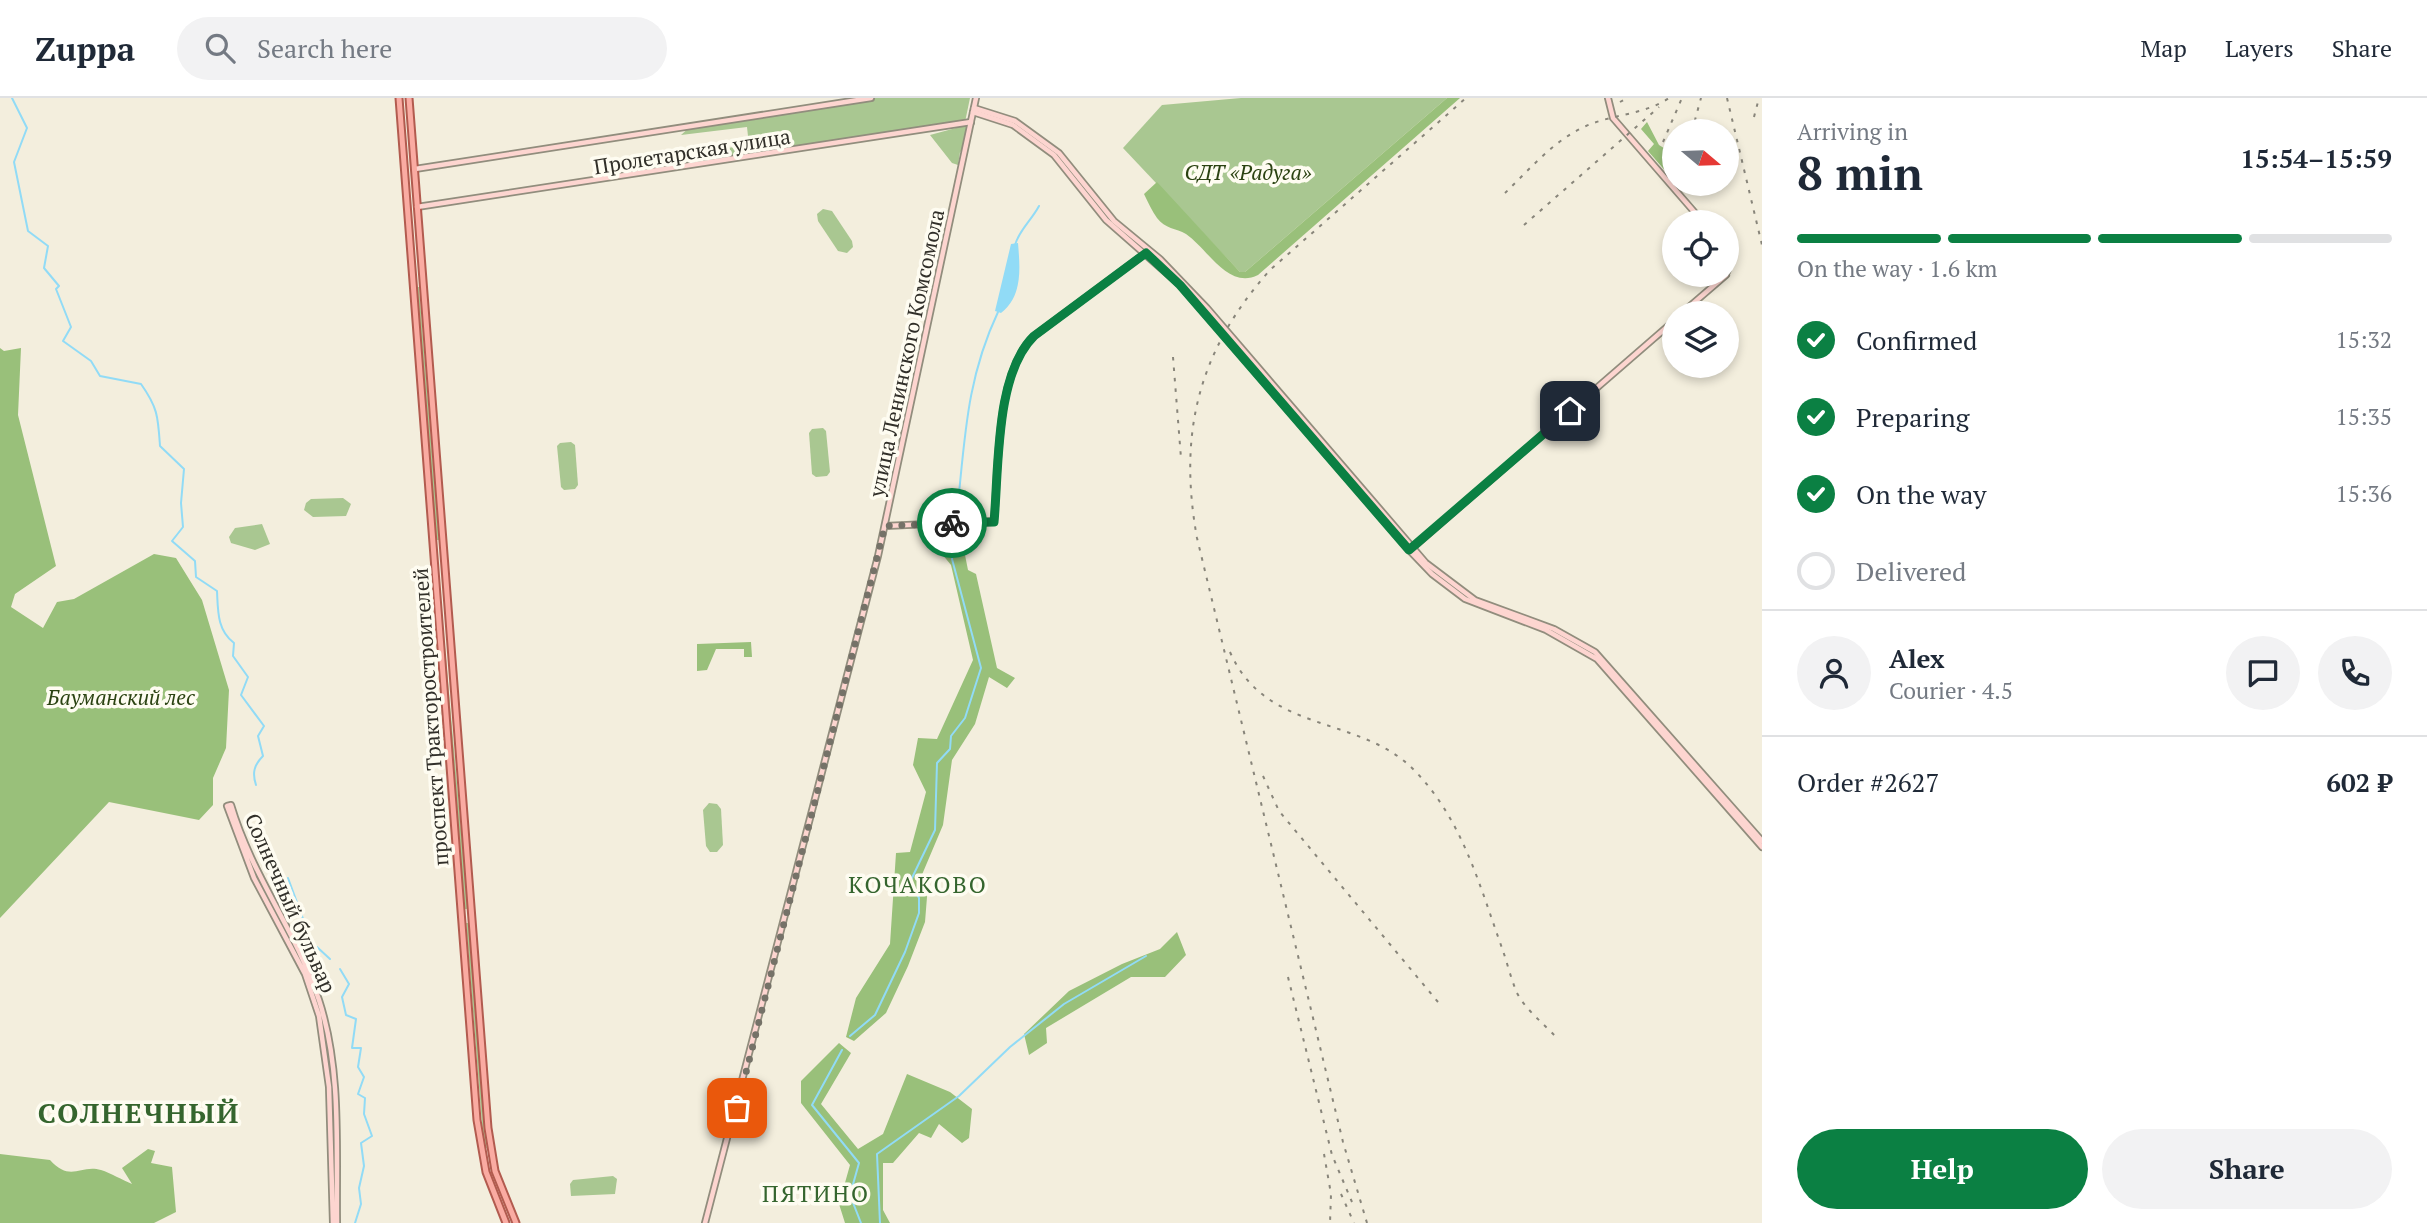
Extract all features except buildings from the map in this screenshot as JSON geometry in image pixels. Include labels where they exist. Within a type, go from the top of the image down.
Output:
[{"type":"main road","name":"проспект Тракторостроителей","points":[[399,98],[479,1138],[485,1172],[506,1223]]},
{"type":"main road","name":"проспект Тракторостроителей","points":[[409,98],[490,1149],[500,1186],[516,1223]]},
{"type":"main road","points":[[401,120],[411,119]]},
{"type":"main road","points":[[405,173],[415,169]]},
{"type":"main road","points":[[407,204],[417,207]]},
{"type":"main road","points":[[434,551],[444,550]]},
{"type":"main road","points":[[461,912],[471,911]]},
{"type":"street","name":"Пролетарская улица","points":[[415,169],[871,98]]},
{"type":"street","name":"улица Ленинского Комсомола","points":[[705,1223],[743,1088],[885,526],[976,98]]},
{"type":"street","points":[[1608,98],[1613,118],[1693,210]]},
{"type":"street","points":[[974,110],[1014,123],[1054,155],[1077,180],[1106,220],[1147,251],[1180,285],[1432,574],[1466,597],[1546,630],[1591,654],[1661,728],[1762,847]]},
{"type":"street","name":"Пролетарская улица","points":[[417,207],[639,176],[971,122]]},
{"type":"street","points":[[885,526],[994,522],[1006,387],[1018,353],[1034,336],[1147,251]]},
{"type":"street","points":[[1696,301],[1711,287]]},
{"type":"street","points":[[1411,549],[1662,331]]},
{"type":"street","points":[[1728,805],[1762,841]]},
{"type":"street","name":"Солнечный бульвар","points":[[229,806],[255,876],[318,998],[330,1063],[335,1223]]},
{"type":"green space","points":[[873,98],[970,98],[965,122],[692,167],[684,154],[749,145],[747,127],[681,135],[692,125]]},
{"type":"green space","name":"СДТ «Радуга»","points":[[1241,98],[1447,98],[1245,272],[1240,272],[1123,148],[1162,105]]},
{"type":"green space","points":[[1447,98],[1460,98],[1258,275],[1247,278],[1228,273],[1186,234],[1160,222],[1144,194],[1157,182],[1240,272],[1245,272]]},
{"type":"green space","points":[[1647,122],[1662,147],[1662,167],[1648,151],[1654,144],[1641,129]]},
{"type":"green space","points":[[967,125],[964,150],[960,152],[958,165],[952,163],[930,135]]},
{"type":"green space","points":[[823,209],[832,211],[852,241],[853,247],[847,253],[838,251],[818,221],[817,214]]},
{"type":"green space","points":[[419,287],[439,540],[436,540]]},
{"type":"green space","name":"Бауманский лес","points":[[0,348],[4,351],[21,348],[18,415],[56,566],[15,594],[11,607],[43,628],[57,602],[74,599],[154,554],[176,558],[202,600],[229,690],[226,748],[213,778],[213,805],[199,820],[109,802],[0,918]]},
{"type":"green space","points":[[823,428],[826,431],[830,472],[827,476],[816,477],[812,474],[809,433],[812,429]]},
{"type":"green space","points":[[571,442],[575,445],[578,485],[575,489],[564,490],[561,487],[557,446]]},
{"type":"green space","points":[[343,498],[351,504],[346,516],[313,517],[304,510],[311,499]]},
{"type":"green space","points":[[262,524],[270,544],[255,550],[231,543],[229,537],[235,528]]},
{"type":"green space","points":[[935,530],[960,530],[968,570],[976,574],[997,668],[1015,678],[1007,688],[989,677],[975,724],[952,760],[943,825],[921,877],[927,897],[925,922],[886,1013],[854,1041],[846,1037],[856,998],[890,944],[896,853],[910,852],[926,792],[913,765],[918,738],[937,739],[973,660],[951,565],[933,543]]},
{"type":"green space","points":[[437,556],[468,909],[464,909]]},
{"type":"green space","points":[[751,642],[752,657],[744,657],[744,649],[716,649],[707,670],[697,671],[697,644]]},
{"type":"green space","points":[[709,803],[717,804],[721,809],[723,845],[717,852],[710,852],[706,846],[703,810]]},
{"type":"green space","points":[[466,923],[469,923],[487,1148],[484,1149]]},
{"type":"green space","points":[[1177,932],[1186,955],[1165,977],[1131,977],[1046,1028],[1047,1043],[1029,1055],[1024,1034],[1069,991],[1122,964],[1160,949]]},
{"type":"green space","points":[[839,1043],[851,1053],[821,1104],[858,1149],[883,1134],[907,1074],[950,1092],[972,1109],[969,1138],[962,1143],[939,1124],[931,1138],[919,1133],[893,1163],[883,1163],[883,1210],[890,1223],[845,1223],[839,1204],[850,1165],[801,1103],[801,1081]]},
{"type":"green space","points":[[148,1149],[155,1151],[151,1163],[172,1167],[176,1212],[154,1223],[0,1223],[0,1154],[50,1160],[57,1167],[70,1172],[101,1170],[132,1184],[122,1168]]},
{"type":"green space","points":[[613,1176],[617,1179],[615,1194],[571,1196],[570,1184],[573,1180]]},
{"type":"water","points":[[1018,243],[1017,290],[1001,313],[995,311],[1011,244]]},
{"type":"waterway","points":[[12,98],[27,128],[14,162],[28,231],[48,246],[44,268],[59,286],[56,289],[71,327],[63,341],[91,361],[100,376],[141,384],[156,413],[160,446],[184,469],[181,503],[183,527],[172,541],[195,561],[196,577],[217,591],[221,626],[234,643],[233,656],[248,677],[241,695],[264,726],[258,736],[263,756],[255,769],[256,785]]},
{"type":"waterway","points":[[1015,245],[1039,206]]},
{"type":"waterway","points":[[957,513],[968,410],[979,362],[998,312]]},
{"type":"waterway","points":[[850,1036],[875,1015],[905,952],[919,913],[919,898],[910,882],[935,830],[937,763],[950,749],[951,736],[965,718],[981,668],[952,559],[954,537]]},
{"type":"waterway","points":[[250,828],[270,850]]},
{"type":"waterway","points":[[288,878],[309,935]]},
{"type":"waterway","points":[[317,947],[330,959]]},
{"type":"waterway","points":[[880,1223],[877,1154],[959,1096],[1010,1047],[1064,1004],[1146,956]]},
{"type":"waterway","points":[[340,969],[349,984],[342,997],[346,1015],[356,1019],[352,1048],[361,1048],[358,1067],[364,1077],[358,1094],[365,1098],[364,1114],[372,1136],[361,1143],[364,1166],[359,1188],[361,1204],[355,1223]]},
{"type":"waterway","points":[[842,1050],[812,1105],[859,1163],[850,1195],[861,1223]]},
{"type":"railway","points":[[1367,1223],[1343,1142],[1197,538],[1190,463],[1193,428],[1199,395],[1210,363],[1245,300],[1270,270],[1466,98]]},
{"type":"railway","points":[[1620,102],[1627,98]]},
{"type":"railway","points":[[1505,193],[1542,156],[1574,132],[1596,122],[1649,108],[1669,98]]},
{"type":"railway","points":[[1673,119],[1682,98]]},
{"type":"railway","points":[[1695,119],[1701,98]]},
{"type":"railway","points":[[1727,98],[1762,245]]},
{"type":"railway","points":[[1754,117],[1759,98]]},
{"type":"railway","points":[[1524,225],[1659,107]]},
{"type":"railway","points":[[1173,357],[1181,458]]},
{"type":"railway","points":[[1230,652],[1246,678],[1266,697],[1289,711],[1367,739],[1391,752],[1413,769],[1430,788],[1457,830],[1467,853],[1520,999],[1556,1037]]},
{"type":"railway","points":[[1263,776],[1279,811],[1438,1002]]},
{"type":"railway","points":[[1288,977],[1332,1155],[1352,1202]]},
{"type":"railway","points":[[1324,1154],[1331,1194],[1330,1223]]},
{"type":"railway","points":[[1341,1194],[1354,1223]]},
{"type":"way so far","points":[[737,1108],[885,526],[952,523]]},
{"type":"district","name":"КОЧАКОВО","points":[[918,884]]},
{"type":"district","name":"СОЛНЕЧНЫЙ","points":[[139,1112]]},
{"type":"district","name":"ПЯТИНО","points":[[816,1193]]},
{"type":"route","points":[[952,523],[994,522],[1006,387],[1018,353],[1034,336],[1146,253],[1180,285],[1409,550],[1570,411]]}]
